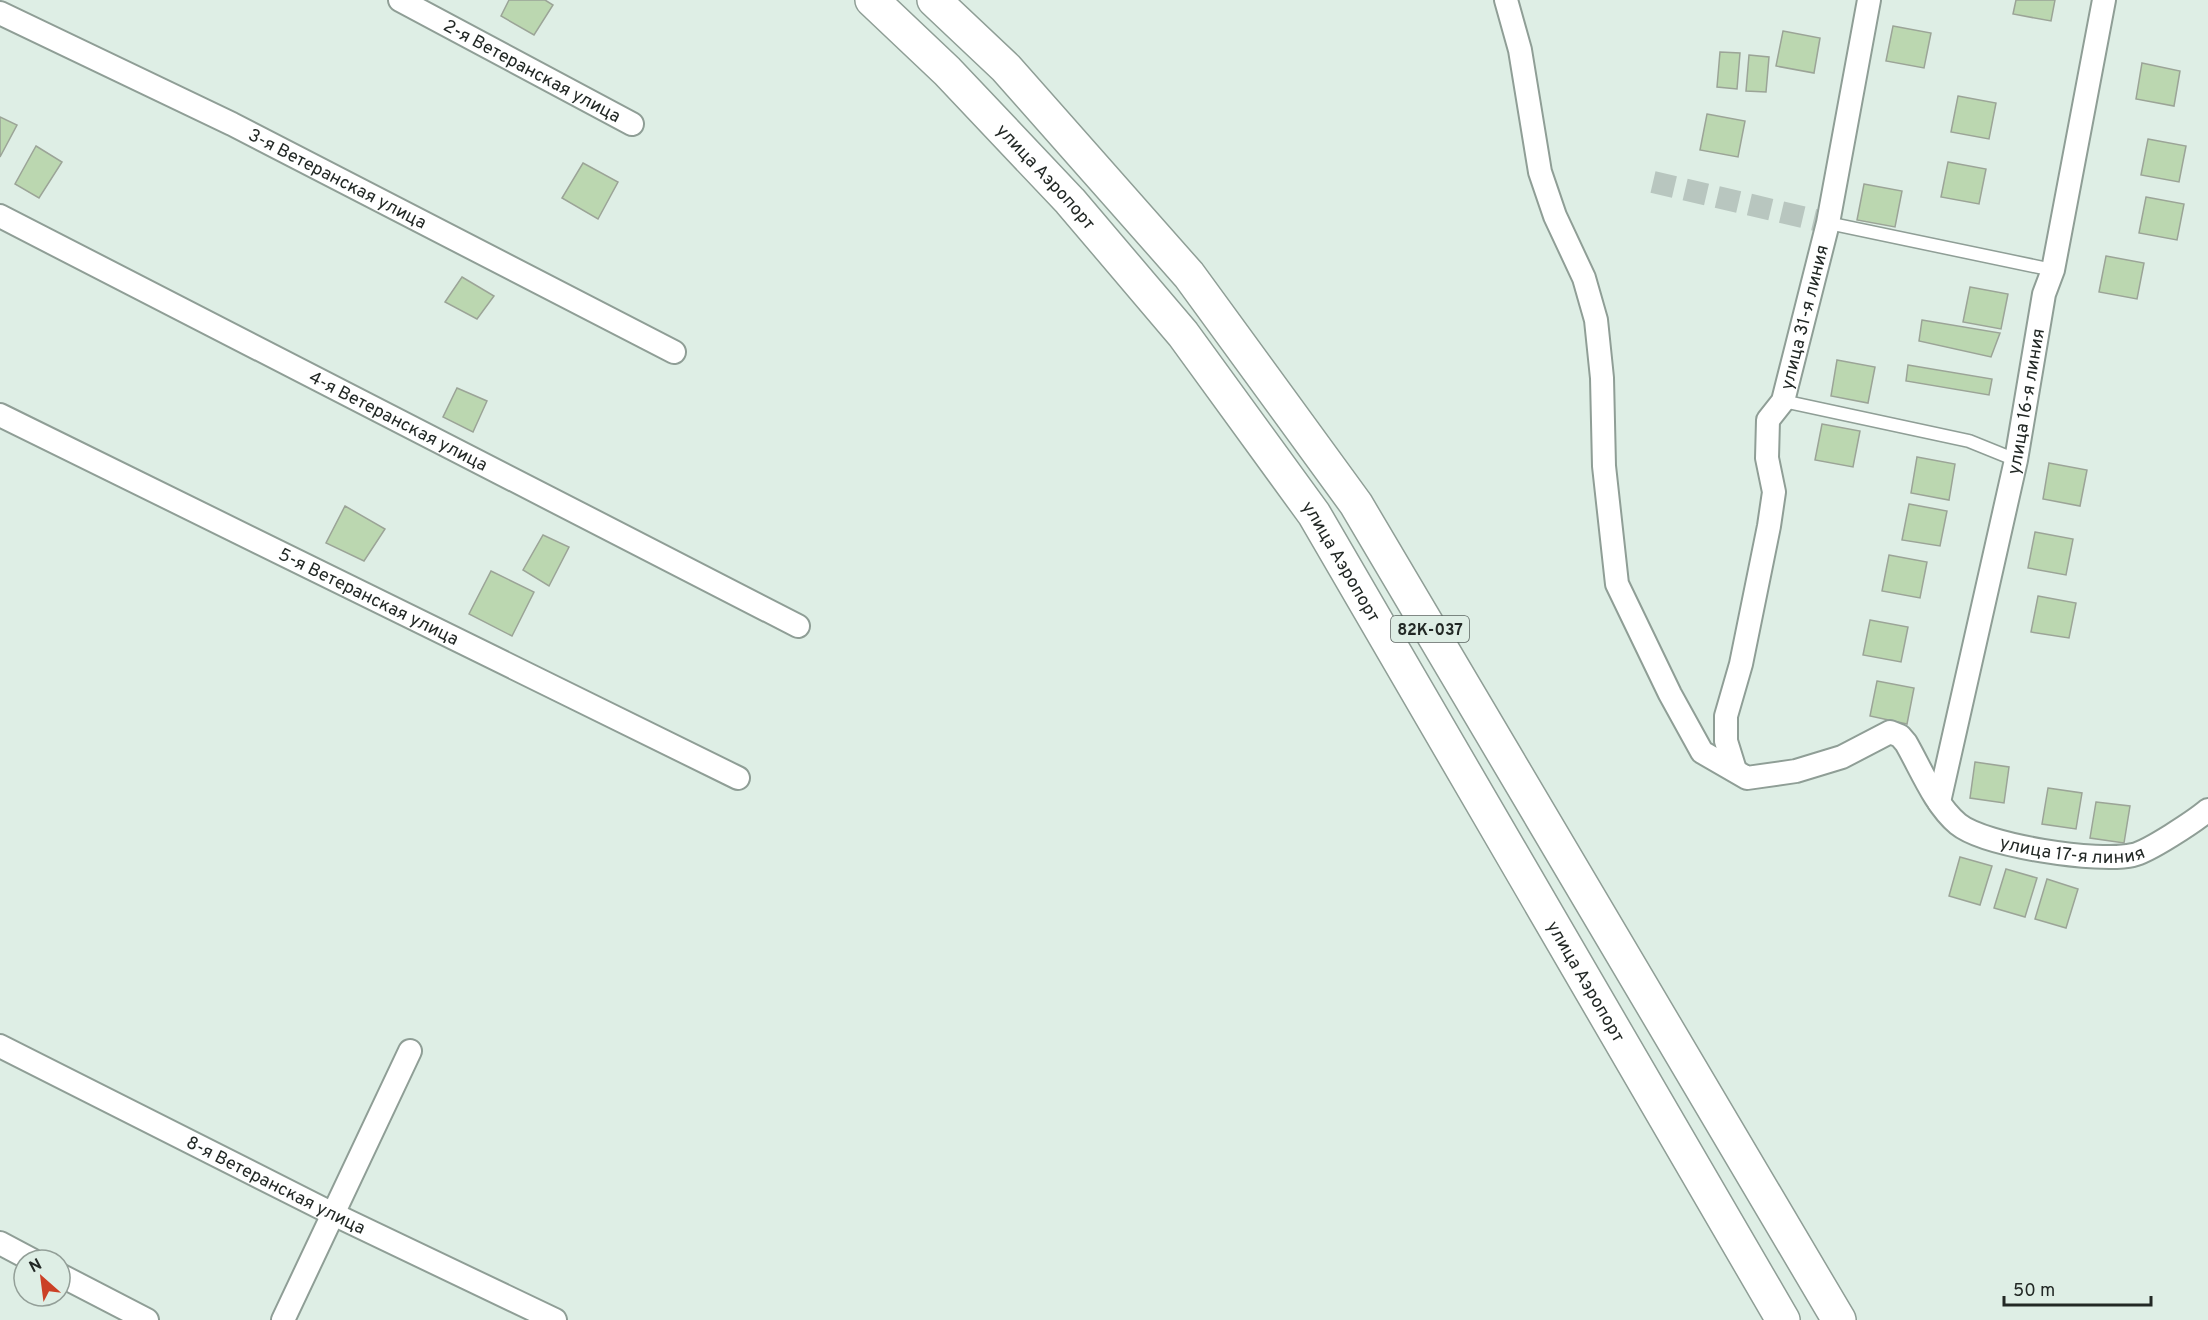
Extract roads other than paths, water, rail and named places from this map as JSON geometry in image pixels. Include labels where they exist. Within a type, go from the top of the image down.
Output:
[{"type":"main road","name":"улица Аэропорт","points":[[872,0],[947,70],[1077,210],[1183,334],[1314,514],[1784,1320]]},
{"type":"main road","name":"82К-037","points":[[934,0],[1006,68],[1189,275],[1356,504],[1839,1320]]},
{"type":"street","name":"2-я Ветеранская улица","points":[[400,0],[632,124]]},
{"type":"street","points":[[1506,0],[1531,105],[1540,172],[1555,216],[1584,278],[1596,320],[1602,378],[1604,466],[1617,584],[1670,694],[1702,752],[1735,770]]},
{"type":"street","name":"улица 31-я линия","points":[[1735,770],[1726,741],[1726,716],[1741,664],[1774,492],[1767,458],[1768,420],[1783,401],[1828,223],[1869,0]]},
{"type":"street","name":"улица 16-я линия","points":[[1939,802],[2016,460],[2044,294],[2053,270],[2104,0]]},
{"type":"street","name":"3-я Ветеранская улица","points":[[0,13],[232,124],[674,352]]},
{"type":"street","name":"4-я Ветеранская улица","points":[[0,216],[798,626]]},
{"type":"street","name":"5-я Ветеранская улица","points":[[0,415],[738,778]]},
{"type":"street","name":"улица 17-я линия","points":[[1735,770],[1748,777],[1796,771],[1842,757],[1890,732],[1900,736],[1906,743],[1939,802],[1959,825],[1983,836],[2064,855],[2134,855],[2208,810]]},
{"type":"street","name":"8-я Ветеранская улица","points":[[0,1046],[331,1213],[555,1320]]},
{"type":"street","points":[[283,1320],[331,1213],[410,1050]]},
{"type":"street","points":[[72,1281],[147,1320]]},
{"type":"lane","points":[[1828,223],[2053,270]]},
{"type":"lane","points":[[1783,401],[1969,441],[2016,460]]},
{"type":"tunnel","points":[[1653,182],[1828,223]]}]
